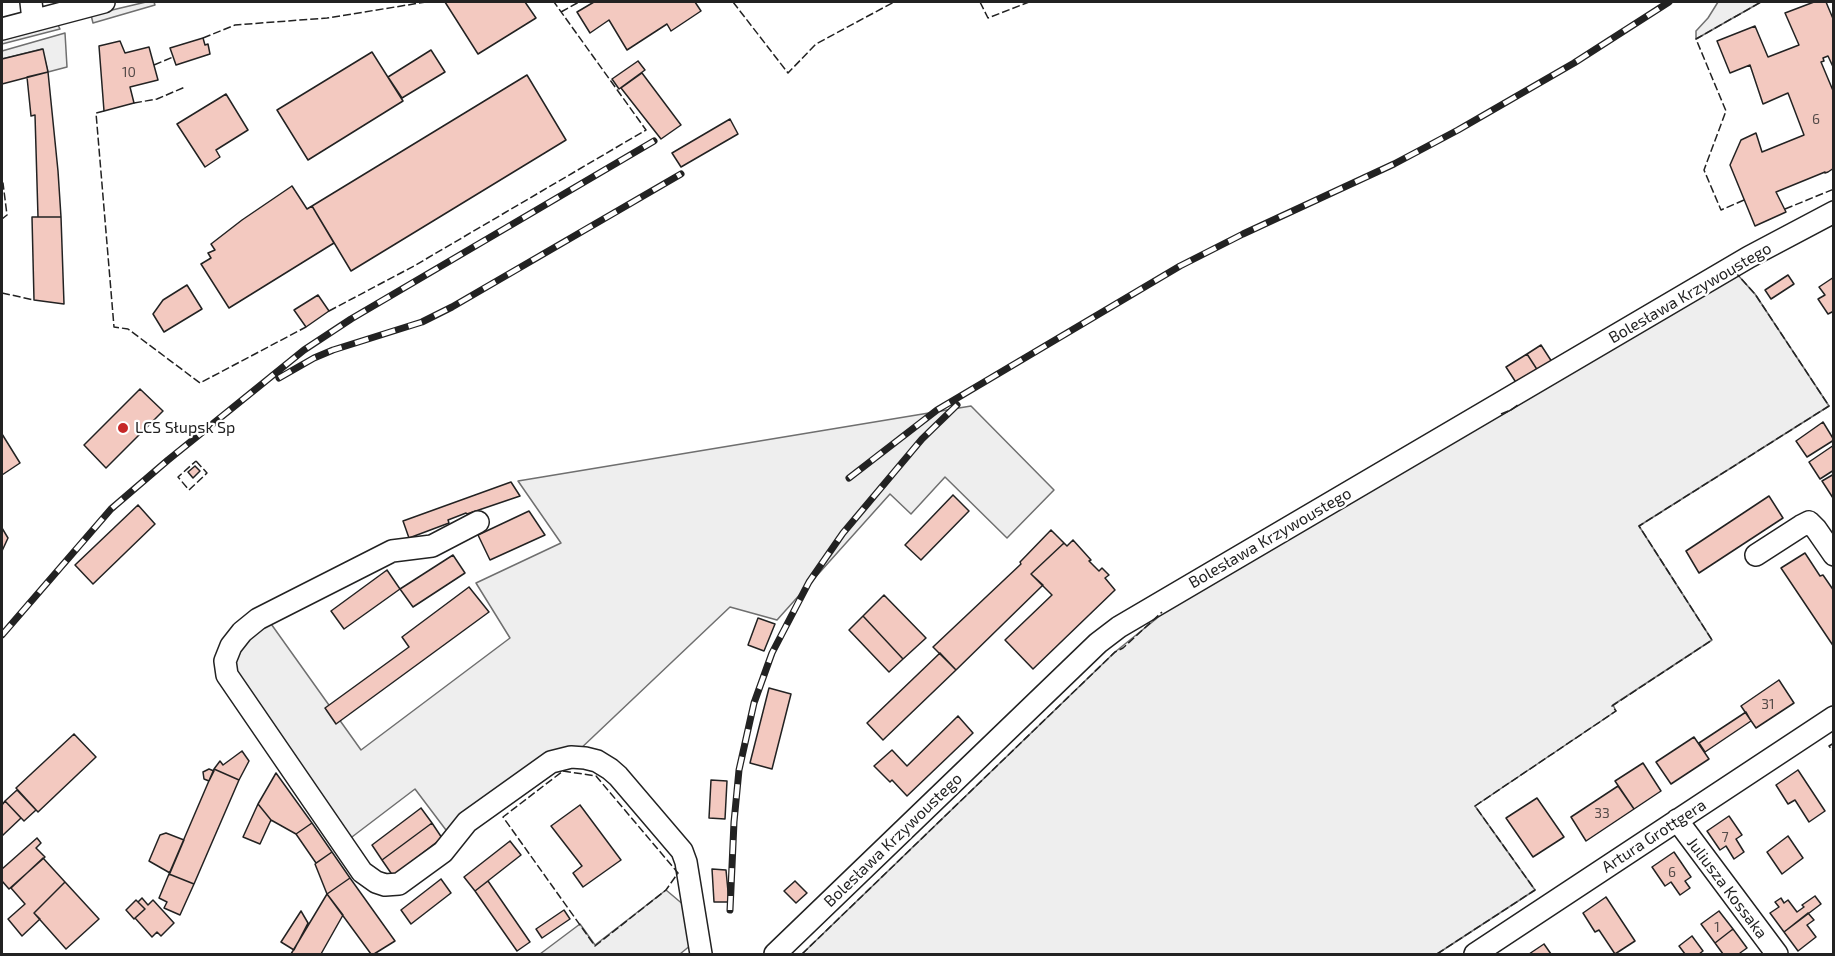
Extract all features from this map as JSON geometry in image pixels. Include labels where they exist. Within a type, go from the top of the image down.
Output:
[{"type":"street","points":[[2,29],[32,11],[104,2]]},
{"type":"street","name":"Bolesława Krzywoustego","points":[[774,954],[1098,643],[1119,627],[1749,257],[1831,218]]},
{"type":"street","points":[[478,522],[432,546],[392,551],[258,619],[242,632],[231,646],[225,661],[227,675],[362,872],[376,882],[385,885],[399,884],[443,852],[467,822],[551,762],[571,757],[597,761],[618,776],[682,851],[686,862],[701,954]]},
{"type":"street","points":[[1756,555],[1809,522],[1833,555]]},
{"type":"street","name":"Artura Grottgera","points":[[1475,954],[1833,717]]},
{"type":"street","name":"Juliusza Kossaka","points":[[1677,820],[1777,954]]},
{"type":"shaded area","points":[[154,2],[155,5],[93,23],[91,15]]},
{"type":"shaded area","points":[[1718,2],[1761,2],[1696,39],[1696,31]]},
{"type":"shaded area","points":[[58,25],[60,29],[2,44],[2,40]]},
{"type":"shaded area","points":[[65,33],[67,67],[48,72],[42,49],[2,59],[2,51]]},
{"type":"shaded area","points":[[1736,273],[1755,294],[1829,406],[1639,526],[1712,640],[1613,705],[1616,711],[1475,806],[1535,890],[1437,954],[802,954],[1115,652],[1161,613],[1511,410]]},
{"type":"shaded area","points":[[971,406],[1054,490],[1007,538],[945,477],[911,514],[890,494],[777,620],[730,607],[577,752],[449,834],[415,789],[348,840],[238,678],[234,661],[239,645],[269,621],[361,750],[510,638],[476,583],[561,543],[518,481]]},
{"type":"shaded area","points":[[666,890],[685,906],[691,945],[680,954],[540,954],[580,924],[595,945]]},
{"type":"building","points":[[445,2],[525,2],[536,18],[478,54]]},
{"type":"building","points":[[594,2],[695,2],[701,11],[671,31],[667,24],[627,50],[609,20],[590,33],[577,12]]},
{"type":"building","points":[[1814,2],[1826,2],[1834,21],[1834,69],[1828,56],[1821,62],[1834,93],[1834,168],[1776,192],[1786,212],[1755,226],[1730,165],[1741,140],[1756,133],[1762,152],[1804,135],[1788,93],[1763,104],[1750,65],[1730,73],[1717,41],[1755,26],[1768,57],[1799,45],[1785,13]]},
{"type":"building","points":[[203,38],[205,45],[208,44],[210,54],[176,65],[170,48]]},
{"type":"building","points":[[120,41],[125,53],[149,47],[158,80],[130,87],[134,103],[104,111],[99,46]]},
{"type":"building","points":[[43,49],[48,72],[2,84],[2,59]]},
{"type":"building","points":[[431,50],[445,72],[402,98],[388,77]]},
{"type":"building","points":[[372,52],[403,101],[308,160],[277,110]]},
{"type":"building","points":[[638,61],[645,70],[619,89],[612,79]]},
{"type":"building","points":[[48,72],[61,217],[38,217],[35,115],[31,116],[27,77]]},
{"type":"building","points":[[642,73],[681,125],[661,139],[621,88]]},
{"type":"building","points":[[527,75],[566,140],[351,271],[312,206]]},
{"type":"building","points":[[226,94],[248,130],[216,150],[220,157],[205,167],[177,124]]},
{"type":"building","points":[[730,119],[738,134],[681,167],[672,153]]},
{"type":"building","points":[[292,186],[307,209],[312,206],[334,243],[229,308],[201,264],[211,258],[208,253],[215,250],[211,244]]},
{"type":"building","points":[[32,217],[61,217],[64,304],[34,300]]},
{"type":"building","points":[[1788,275],[1794,284],[1771,299],[1765,290]]},
{"type":"building","points":[[1834,277],[1834,311],[1828,314],[1818,299],[1825,295],[1819,287]]},
{"type":"building","points":[[187,285],[202,309],[164,332],[153,314],[163,300]]},
{"type":"building","points":[[318,295],[329,311],[306,327],[294,310]]},
{"type":"building","points":[[1541,345],[1552,362],[1538,371],[1527,354]]},
{"type":"building","points":[[1527,354],[1538,371],[1517,384],[1506,367]]},
{"type":"building","name":"LCS Słupsk Sp","points":[[140,389],[163,411],[106,468],[84,445]]},
{"type":"building","points":[[1823,422],[1834,440],[1807,457],[1796,441]]},
{"type":"building","points":[[2,434],[20,463],[2,475]]},
{"type":"building","points":[[1834,445],[1834,470],[1820,479],[1809,462]]},
{"type":"building","points":[[195,466],[200,471],[193,478],[188,472]]},
{"type":"building","points":[[1834,474],[1834,498],[1833,498],[1822,481]]},
{"type":"building","points":[[511,482],[520,496],[466,513],[448,520],[449,523],[409,538],[403,521]]},
{"type":"building","points":[[953,495],[969,511],[921,560],[905,545]]},
{"type":"building","points":[[1769,496],[1783,518],[1699,573],[1686,551]]},
{"type":"building","points":[[138,505],[155,524],[93,584],[75,565]]},
{"type":"building","points":[[529,511],[545,535],[490,560],[478,535]]},
{"type":"building","points":[[2,528],[8,538],[2,551]]},
{"type":"building","points":[[1051,530],[1064,543],[1031,574],[1043,585],[956,670],[933,647],[1021,564],[1020,562]]},
{"type":"building","points":[[1073,540],[1099,571],[1102,568],[1109,575],[1105,578],[1115,590],[1033,669],[1005,640],[1052,595],[1031,574],[1064,543],[1067,546]]},
{"type":"building","points":[[1805,553],[1820,576],[1823,575],[1834,591],[1834,647],[1781,568]]},
{"type":"building","points":[[453,555],[465,573],[413,607],[400,589]]},
{"type":"building","points":[[387,570],[400,589],[344,629],[331,611]]},
{"type":"building","points":[[469,587],[489,612],[336,724],[325,708],[409,647],[402,637]]},
{"type":"building","points":[[884,595],[926,638],[903,659],[863,616]]},
{"type":"building","points":[[863,616],[903,659],[889,672],[849,630]]},
{"type":"building","points":[[758,618],[775,624],[764,651],[748,645]]},
{"type":"building","points":[[940,653],[956,670],[883,740],[867,723]]},
{"type":"building","points":[[1779,680],[1794,703],[1756,728],[1741,706]]},
{"type":"building","points":[[769,688],[791,694],[772,769],[750,763]]},
{"type":"building","points":[[1746,712],[1751,721],[1705,752],[1699,743]]},
{"type":"building","points":[[958,716],[973,733],[907,796],[874,766],[892,750],[907,766]]},
{"type":"building","points":[[74,734],[96,757],[38,812],[16,788]]},
{"type":"building","points":[[1694,737],[1709,759],[1671,784],[1656,762]]},
{"type":"building","points":[[242,751],[249,761],[239,780],[214,769],[220,761],[223,765]]},
{"type":"building","points":[[1643,763],[1661,791],[1634,809],[1615,781]]},
{"type":"building","points":[[209,769],[214,771],[209,781],[204,779],[203,772]]},
{"type":"building","points":[[214,769],[239,780],[194,884],[169,874]]},
{"type":"building","points":[[1798,770],[1825,811],[1809,822],[1795,800],[1788,804],[1776,785]]},
{"type":"building","points":[[276,773],[312,823],[296,834],[271,820],[258,804]]},
{"type":"building","points":[[711,780],[727,781],[725,819],[709,818]]},
{"type":"building","points":[[1618,786],[1634,809],[1586,841],[1571,817]]},
{"type":"building","points":[[17,790],[36,810],[24,821],[5,801]]},
{"type":"building","points":[[1537,798],[1564,837],[1533,857],[1506,818]]},
{"type":"building","points":[[5,801],[21,818],[2,836],[2,805]]},
{"type":"building","points":[[258,804],[271,820],[260,844],[243,837]]},
{"type":"building","points":[[580,805],[621,860],[583,887],[573,873],[582,866],[551,826]]},
{"type":"building","points":[[421,808],[432,823],[382,860],[372,845]]},
{"type":"building","points":[[1729,816],[1742,835],[1736,839],[1744,852],[1734,859],[1726,846],[1720,850],[1707,831]]},
{"type":"building","points":[[312,823],[332,852],[316,863],[296,834]]},
{"type":"building","points":[[432,823],[442,838],[393,876],[382,860]]},
{"type":"building","points":[[166,833],[184,840],[170,873],[149,861],[160,835]]},
{"type":"building","points":[[1788,836],[1803,858],[1782,874],[1767,852]]},
{"type":"building","points":[[37,838],[41,843],[36,848],[45,857],[9,889],[2,881],[2,869]]},
{"type":"building","points":[[510,841],[521,855],[475,891],[464,877]]},
{"type":"building","points":[[332,852],[350,878],[327,894],[315,864]]},
{"type":"building","points":[[1674,852],[1691,877],[1685,881],[1690,888],[1680,895],[1671,882],[1665,886],[1652,867]]},
{"type":"building","points":[[43,858],[65,882],[34,913],[40,919],[22,936],[8,919],[25,904],[11,888]]},
{"type":"building","points":[[712,869],[726,870],[729,902],[714,902]]},
{"type":"building","points":[[169,874],[194,884],[180,915],[164,908],[167,902],[159,898]]},
{"type":"building","points":[[350,878],[395,941],[374,954],[371,954],[327,894]]},
{"type":"building","points":[[441,879],[451,893],[411,924],[401,910]]},
{"type":"building","points":[[488,881],[530,942],[517,951],[475,891]]},
{"type":"building","points":[[795,881],[807,893],[796,903],[784,891]]},
{"type":"building","points":[[65,882],[99,919],[66,949],[34,913]]},
{"type":"building","points":[[327,894],[343,915],[321,954],[291,954]]},
{"type":"building","points":[[1815,896],[1821,904],[1784,932],[1770,913],[1779,907],[1775,902],[1781,898],[1784,903],[1788,900],[1797,912],[1804,907],[1802,905]]},
{"type":"building","points":[[1606,897],[1635,941],[1615,954],[1599,930],[1595,932],[1583,913]]},
{"type":"building","points":[[142,898],[148,905],[153,900],[174,923],[161,936],[157,932],[152,937],[135,918],[145,909],[138,902]]},
{"type":"building","points":[[136,900],[145,909],[134,919],[126,910]]},
{"type":"building","points":[[564,910],[570,919],[542,938],[536,929]]},
{"type":"building","points":[[301,911],[308,923],[294,950],[281,942]]},
{"type":"building","points":[[1719,911],[1733,929],[1715,943],[1701,924]]},
{"type":"building","points":[[1808,913],[1814,920],[1807,925],[1816,937],[1798,951],[1784,932]]},
{"type":"building","points":[[1733,929],[1747,948],[1740,954],[1723,954],[1715,943]]},
{"type":"building","points":[[1692,936],[1703,951],[1699,954],[1685,954],[1679,946]]},
{"type":"building","points":[[1544,944],[1551,954],[1529,954]]},
{"type":"railway","points":[[849,478],[937,410],[1180,266],[1394,164],[1458,130],[1574,63],[1669,2]]},
{"type":"railway","points":[[2,635],[111,509],[304,350],[351,319],[654,141]]},
{"type":"railway","points":[[279,378],[333,350],[422,322],[452,307],[681,174]]},
{"type":"railway","points":[[730,910],[739,770],[754,703],[772,653],[809,582],[843,533],[922,439],[957,405]]},
{"type":"fence","points":[[203,38],[235,25],[327,18],[426,2]]},
{"type":"fence","points":[[329,311],[414,266],[646,130],[554,2]]},
{"type":"fence","points":[[561,12],[579,2]]},
{"type":"fence","points":[[733,2],[788,73],[816,44],[894,2]]},
{"type":"fence","points":[[980,2],[988,18],[1029,2]]},
{"type":"fence","points":[[1744,200],[1721,210],[1704,170],[1726,111],[1696,39],[1761,2]]},
{"type":"fence","points":[[154,65],[173,57]]},
{"type":"fence","points":[[134,103],[157,99],[185,87]]},
{"type":"fence","points":[[104,111],[96,113],[114,327],[128,329],[200,383],[306,327]]},
{"type":"fence","points":[[2,184],[7,215],[2,219]]},
{"type":"fence","points":[[1785,209],[1834,189]]},
{"type":"fence","points":[[1437,954],[1535,890],[1475,806],[1616,711],[1612,706],[1712,640],[1639,526],[1829,406],[1755,294],[1735,274]]},
{"type":"fence","points":[[2,293],[34,300]]},
{"type":"fence","points":[[1501,414],[1519,404]]},
{"type":"fence","points":[[196,461],[207,473],[189,490],[178,477],[196,461]]},
{"type":"fence","points":[[802,954],[1115,652],[1123,648],[1162,612]]},
{"type":"fence","points":[[1834,743],[1829,746],[1834,752]]},
{"type":"fence","points":[[563,771],[596,776],[678,873],[666,890],[595,946],[503,817],[563,771]]},
{"type":"place","name":"LCS Słupsk Sp","points":[[123,428]]}]
